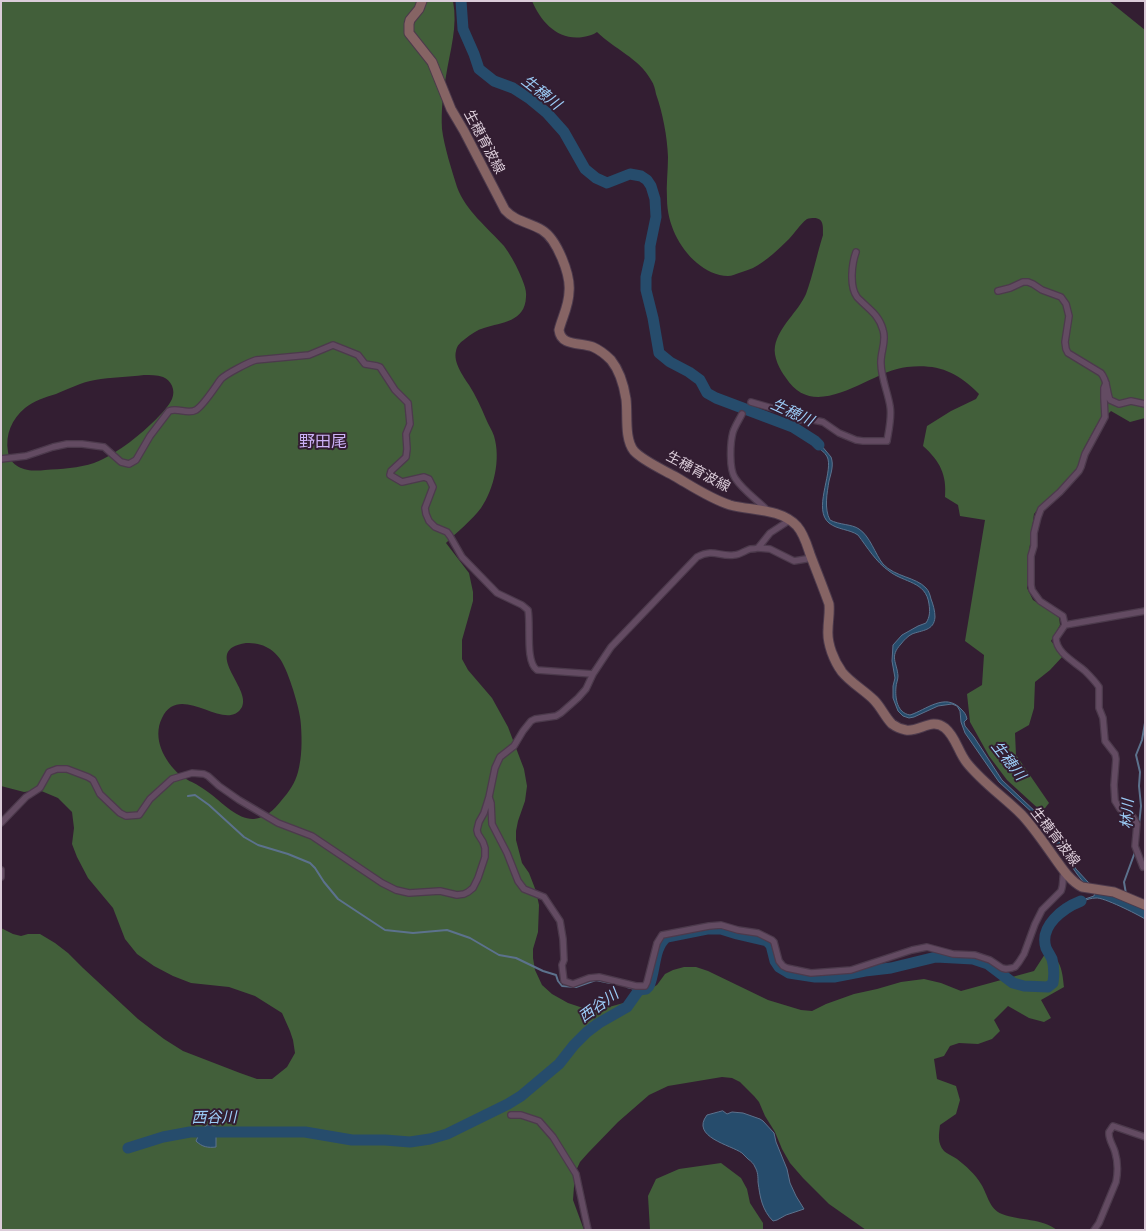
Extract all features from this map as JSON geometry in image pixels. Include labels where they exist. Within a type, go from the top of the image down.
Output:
[{"type":"main road","name":"生穂育波線","points":[[422,1],[419,9],[410,20],[410,33],[432,62],[451,109],[505,210],[511,217],[545,231],[556,244],[570,285],[559,334],[564,340],[569,342],[594,347],[604,353],[615,366],[626,398],[629,439],[635,451],[642,458],[662,470],[718,500],[730,505],[780,515],[790,520],[800,529],[829,604],[828,630],[830,647],[842,672],[874,701],[889,721],[898,728],[912,730],[937,723],[945,728],[952,735],[968,764],[986,784],[1020,813],[1064,872],[1078,885],[1114,892],[1145,905]]},
{"type":"street","points":[[751,402],[779,410],[800,420],[809,419],[823,422],[839,433],[856,440],[887,440],[891,420],[890,406],[880,365],[885,337],[874,312],[856,295],[853,288],[852,270],[856,252]]},
{"type":"street","points":[[998,291],[1028,282],[1061,298],[1066,304],[1068,316],[1065,342],[1068,353],[1101,373],[1106,379],[1110,400],[1119,404],[1135,402],[1145,404]]},
{"type":"street","points":[[1,459],[26,456],[67,444],[82,444],[104,447],[121,462],[129,464],[136,460],[150,436],[169,411],[174,409],[190,412],[197,410],[223,378],[248,362],[309,355],[335,345],[358,355],[365,364],[380,367],[395,390],[407,402],[410,424],[406,434],[407,454],[391,471],[390,475],[402,482],[424,477],[428,479],[433,487],[425,508],[429,521],[435,527],[447,532],[462,556],[497,593],[528,610],[530,657],[534,668],[538,670],[593,674]]},
{"type":"street","points":[[1065,625],[1063,616],[1040,600],[1032,590],[1031,556],[1034,546],[1034,533],[1041,509],[1060,492],[1082,467],[1085,454],[1105,417],[1104,388],[1106,383]]},
{"type":"street","points":[[742,414],[732,434],[731,461],[734,477],[769,512]]},
{"type":"street","points":[[758,548],[768,535],[790,520]]},
{"type":"street","points":[[1,823],[26,797],[40,788],[49,772],[57,769],[67,769],[93,780],[100,794],[120,813],[126,816],[139,815],[150,799],[172,779],[192,773],[204,774],[239,800],[278,823],[312,836],[382,883],[396,890],[409,892],[440,891],[457,895],[464,894],[473,888],[482,868],[485,848],[477,830],[489,797],[497,762],[503,754],[514,746],[527,724],[535,719],[556,716],[586,689],[593,674],[612,647],[697,557],[715,552],[734,556],[750,549],[758,548],[770,549],[794,560],[812,558]]},
{"type":"street","points":[[1145,611],[1065,625],[1056,638],[1056,644],[1099,686],[1099,708],[1103,718],[1105,741],[1115,754],[1116,759],[1115,801],[1120,809],[1133,817],[1137,824],[1136,847],[1145,866]]},
{"type":"street","points":[[489,797],[492,824],[507,853],[518,882],[524,888],[544,897],[560,921],[563,938],[563,979],[565,982],[573,984],[589,978],[599,977],[636,986],[645,986],[657,943],[662,935],[709,926],[726,926],[758,933],[767,937],[774,942],[779,961],[783,966],[811,972],[850,970],[927,947],[953,954],[981,956],[1002,968],[1012,968],[1015,967],[1024,954],[1042,910],[1061,891],[1064,872]]},
{"type":"street","points":[[1,870],[1,877]]},
{"type":"street","points":[[511,1115],[521,1115],[539,1121],[553,1137],[576,1174],[588,1230]]},
{"type":"street","points":[[1094,1230],[1099,1223],[1116,1182],[1117,1157],[1108,1136],[1109,1132],[1113,1126],[1116,1126],[1145,1137]]},
{"type":"green space","points":[[1,1],[453,1],[455,20],[442,109],[442,129],[446,151],[461,196],[471,211],[508,252],[522,278],[526,294],[525,305],[522,312],[517,316],[511,320],[476,331],[458,345],[455,355],[459,369],[476,397],[494,436],[497,454],[493,483],[486,500],[469,521],[446,543],[469,573],[473,592],[473,601],[462,640],[462,659],[468,670],[492,698],[508,727],[524,769],[527,786],[525,801],[518,821],[516,840],[522,863],[529,873],[539,905],[538,932],[533,949],[533,958],[535,970],[542,985],[552,994],[580,1007],[609,1007],[627,1002],[657,985],[665,974],[673,970],[684,967],[696,967],[768,1000],[801,1010],[812,1011],[854,994],[901,982],[924,979],[961,991],[1034,971],[1045,954],[1051,956],[1056,959],[1060,966],[1064,987],[1041,1000],[1051,1018],[1044,1022],[1029,1018],[1008,1006],[994,1020],[1000,1031],[992,1039],[978,1044],[959,1043],[950,1046],[944,1056],[934,1059],[937,1079],[956,1086],[960,1100],[956,1114],[940,1125],[939,1138],[942,1148],[973,1174],[981,1184],[991,1205],[998,1212],[1045,1223],[1057,1230],[866,1230],[829,1204],[790,1163],[759,1102],[754,1096],[740,1082],[732,1078],[722,1077],[668,1086],[649,1095],[618,1122],[588,1153],[580,1162],[575,1173],[573,1200],[584,1230],[1,1230],[1,928],[21,936],[40,934],[55,943],[138,1019],[183,1051],[257,1079],[272,1079],[287,1067],[295,1053],[293,1040],[282,1013],[255,996],[229,987],[191,983],[154,966],[137,954],[125,939],[113,908],[88,878],[77,857],[72,844],[74,828],[72,812],[58,798],[39,790],[24,792],[1,786]],"holes":[[[144,375],[166,378],[173,389],[172,399],[165,410],[147,428],[113,454],[88,465],[40,471],[28,470],[13,463],[7,445],[10,427],[20,412],[28,406],[36,401],[90,381]],[[246,643],[258,644],[270,649],[282,662],[289,677],[301,720],[300,761],[293,784],[287,794],[272,810],[266,815],[254,819],[248,819],[237,814],[204,789],[180,775],[169,763],[161,749],[158,733],[162,718],[170,708],[180,704],[191,705],[225,715],[235,714],[242,707],[243,699],[230,670],[227,653],[233,647]]]},
{"type":"green space","points":[[532,1],[1109,1],[1145,30],[1145,418],[1130,422],[1111,411],[1096,426],[1083,450],[1078,467],[1059,490],[1041,505],[1034,514],[1027,567],[1027,588],[1033,600],[1059,617],[1060,625],[1051,641],[1063,656],[1035,682],[1034,708],[1029,725],[1015,733],[1016,755],[1049,803],[1042,812],[1007,780],[989,756],[970,722],[967,694],[982,685],[984,655],[965,641],[985,520],[960,516],[958,505],[945,497],[945,482],[938,463],[923,446],[927,426],[951,411],[976,399],[979,394],[971,386],[946,371],[918,366],[893,370],[828,396],[812,397],[798,391],[779,367],[775,355],[775,346],[780,332],[806,294],[823,235],[821,221],[817,218],[807,219],[777,251],[753,268],[731,276],[724,276],[700,266],[685,250],[675,234],[669,217],[667,141],[661,109],[652,82],[646,72],[597,32],[583,37],[566,36],[558,33],[540,16]]},
{"type":"green space","points":[[721,1163],[741,1178],[747,1189],[750,1203],[763,1223],[763,1230],[650,1230],[648,1196],[656,1179],[679,1169]]},
{"type":"water","name":"生穂川","points":[[806,433],[816,439],[832,460],[826,501],[830,520],[853,526],[863,532],[883,564],[893,572],[922,584],[930,595],[934,608],[934,622],[927,629],[909,636],[895,653],[898,676],[896,696],[902,711],[910,715],[942,702],[955,704],[961,709],[967,719],[964,722],[965,726],[1002,780],[1039,815],[1053,832],[1076,869],[1099,892],[1134,903],[1145,909],[1145,919],[1100,898],[1089,899],[1069,907],[1076,902],[1094,896],[1095,892],[1077,874],[1051,833],[1035,815],[999,782],[965,733],[957,706],[952,704],[938,706],[909,718],[903,716],[898,711],[893,698],[895,678],[892,661],[893,645],[902,635],[926,623],[930,612],[927,596],[914,583],[895,575],[884,567],[858,535],[829,523],[823,510],[829,466],[828,459],[825,453],[809,439]]},
{"type":"water","points":[[723,1111],[727,1114],[732,1112],[743,1113],[760,1119],[774,1133],[790,1183],[804,1209],[773,1221],[769,1217],[762,1203],[757,1173],[753,1164],[742,1153],[708,1135],[704,1129],[703,1123],[707,1115]]},
{"type":"water","points":[[208,1125],[216,1127],[216,1147],[205,1147],[196,1141],[201,1130]]},
{"type":"waterway","name":"生穂川","points":[[461,1],[463,29],[479,69],[494,81],[513,88],[547,113],[564,132],[585,169],[596,178],[607,183],[630,174],[641,176],[651,186],[655,199],[656,217],[650,246],[646,290],[659,353],[700,380],[707,393],[793,427],[819,445]]},
{"type":"waterway","name":"林川","points":[[1139,825],[1141,806],[1140,772],[1136,755],[1142,740],[1145,723]]},
{"type":"waterway","points":[[188,796],[195,795],[209,805],[244,837],[258,845],[310,863],[338,899],[385,930],[413,933],[447,930],[470,938],[499,955],[516,958],[556,975],[562,986],[576,987],[596,980],[610,983]]},
{"type":"waterway","name":"林川","points":[[1126,894],[1124,882],[1135,852]]},
{"type":"waterway","name":"西谷川","points":[[128,1148],[163,1137],[190,1132],[305,1132],[352,1140],[410,1142],[447,1134],[521,1096],[559,1064],[587,1032],[627,1007],[639,990],[646,989],[649,986],[659,947],[667,937],[707,929],[721,929],[767,941],[771,945],[775,961],[779,967],[789,973],[815,977],[834,977],[891,968],[936,957],[973,959],[988,964],[1013,983],[1024,986],[1048,987],[1053,983],[1054,971],[1052,959],[1046,948],[1046,932],[1049,925],[1060,913],[1081,901]]},
{"type":"waterway","points":[[627,987],[639,990]]},
{"type":"district","name":"野田尾","points":[[323,442]]}]
